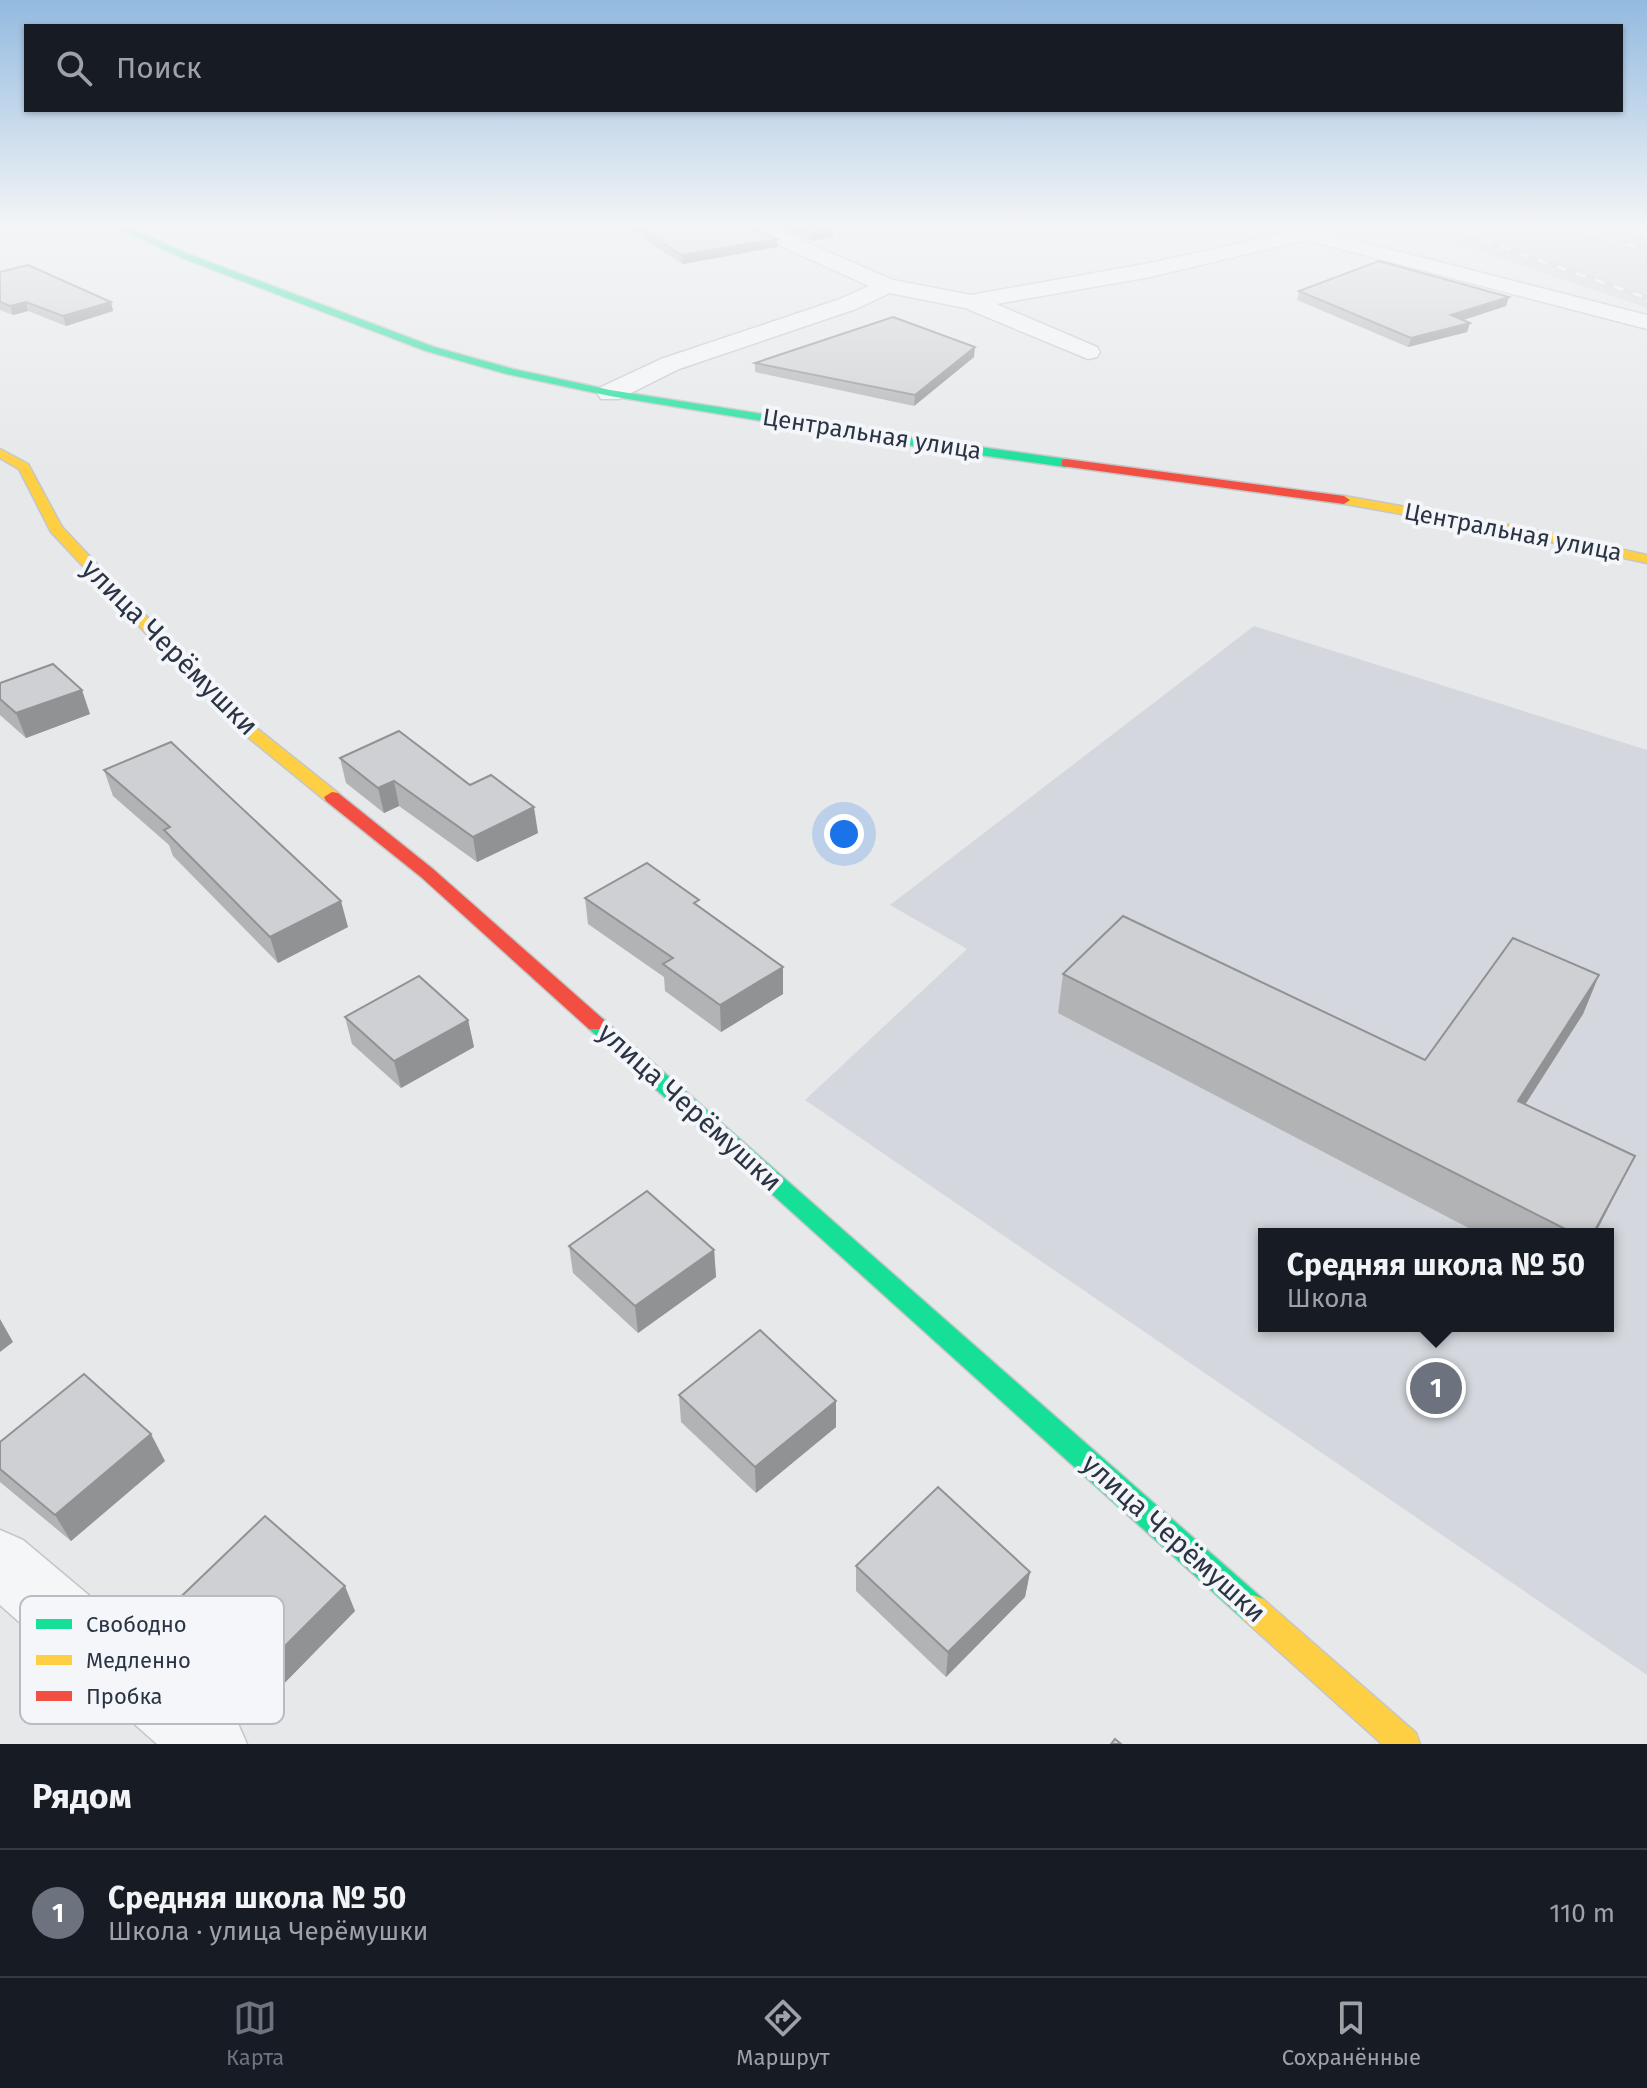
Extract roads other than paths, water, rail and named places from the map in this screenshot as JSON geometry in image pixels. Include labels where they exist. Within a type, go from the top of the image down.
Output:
[{"type":"street","name":"Центральная улица","points":[[323,308],[430,349],[511,372],[610,393],[914,442],[1356,502],[1519,531],[1647,559]]},
{"type":"street","points":[[610,393],[670,364],[835,308]]},
{"type":"street","points":[[986,308],[1088,352]]},
{"type":"street","points":[[1594,308],[1647,322]]},
{"type":"street","name":"улица Черёмушки","points":[[0,453],[24,467],[56,529],[233,717],[427,873],[1405,1744]]},
{"type":"street","points":[[0,1562],[39,1596]]},
{"type":"street","points":[[188,1724],[211,1744]]},
{"type":"place","name":"Средняя школа № 50","points":[[1436,1388]]}]
